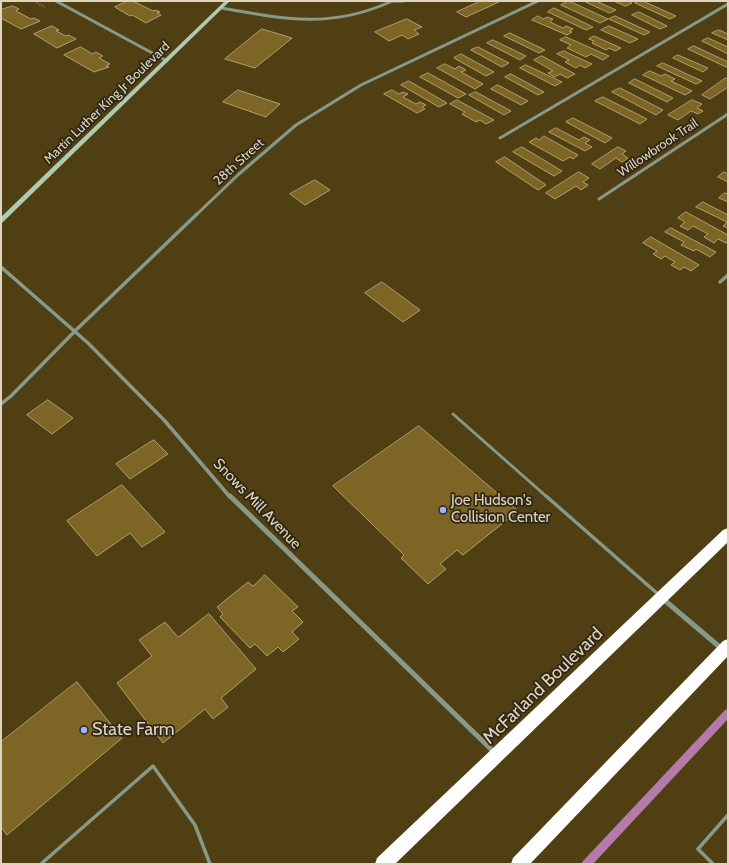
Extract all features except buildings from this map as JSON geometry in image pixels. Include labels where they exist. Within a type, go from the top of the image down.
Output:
[{"type":"highway","name":"McFarland Boulevard","points":[[383,864],[728,534]]},
{"type":"highway","points":[[519,864],[727,650]]},
{"type":"main road","name":"Martin Luther King Jr Boulevard","points":[[1,221],[228,1]]},
{"type":"street","points":[[56,1],[167,61]]},
{"type":"street","points":[[221,8],[271,17],[305,20],[338,19],[369,12],[390,2],[403,1]]},
{"type":"street","name":"28th Street","points":[[1,404],[239,174],[296,125],[361,85],[538,1]]},
{"type":"street","points":[[500,138],[728,4]]},
{"type":"street","name":"Willowbrook Trail","points":[[599,200],[728,114]]},
{"type":"street","name":"Snows Mill Avenue","points":[[1,267],[76,330],[164,420],[237,504],[497,756]]},
{"type":"street","points":[[720,282],[728,275]]},
{"type":"street","points":[[662,598],[727,650]]},
{"type":"lane","points":[[453,414],[662,598]]},
{"type":"lane","points":[[42,863],[154,766],[195,825],[210,864]]},
{"type":"lane","points":[[713,864],[698,849],[728,815]]},
{"type":"waterway","points":[[586,864],[728,713]]},
{"type":"place","name":"Joe Hudson's Collision Center","points":[[443,510]]},
{"type":"place","name":"State Farm","points":[[84,730]]}]
